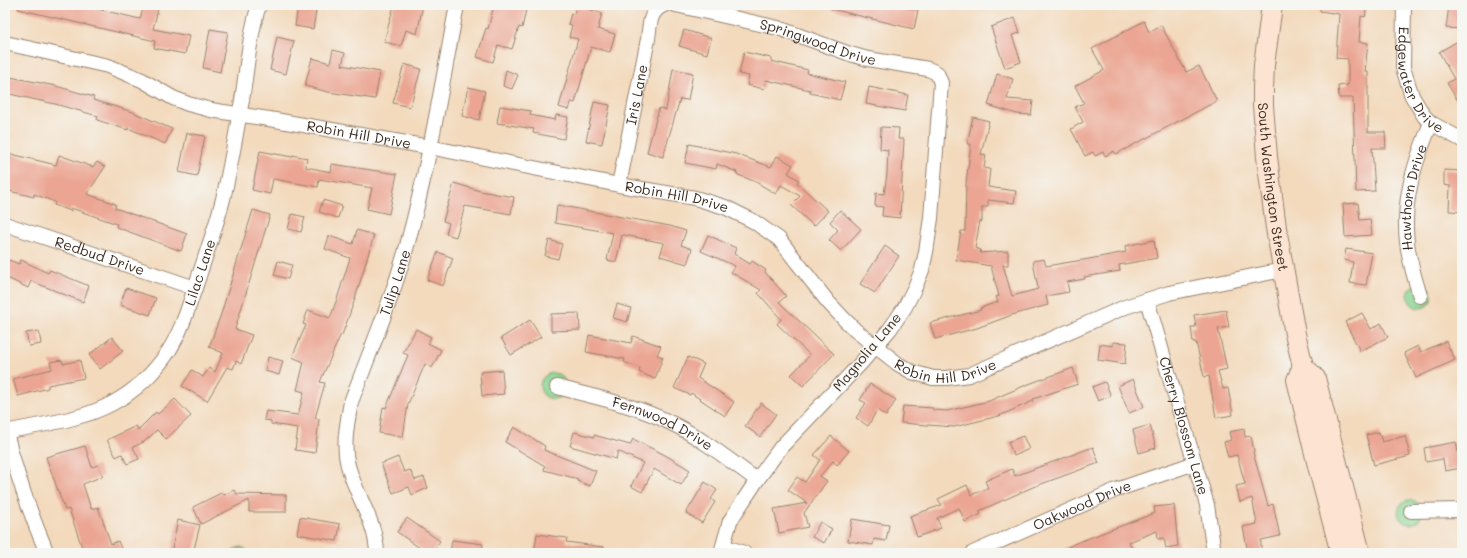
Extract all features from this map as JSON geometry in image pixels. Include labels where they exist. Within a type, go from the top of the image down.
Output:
[{"type":"main road","name":"South Washington Street","points":[[1272,5],[1264,65],[1263,105],[1267,157],[1283,270],[1303,366],[1314,378],[1360,553]]},
{"type":"main road","name":"South Washington Street","points":[[1303,366],[1297,380],[1341,553]]},
{"type":"street","name":"Lilac Lane","points":[[6,432],[86,414],[114,403],[134,389],[146,378],[168,352],[178,333],[216,226],[231,164],[250,46],[259,5]]},
{"type":"street","name":"Tulip Lane","points":[[376,553],[376,545],[368,514],[347,462],[346,436],[348,418],[352,402],[388,306],[421,190],[457,5]]},
{"type":"street","name":"Springwood Drive","points":[[676,5],[778,28],[868,59],[928,69],[937,73]]},
{"type":"street","name":"Edgewater Drive","points":[[1404,5],[1403,68],[1412,96],[1424,116],[1431,123],[1462,140]]},
{"type":"street","name":"Iris Lane","points":[[619,184],[651,18],[654,11],[661,6]]},
{"type":"street","name":"Robin Hill Drive","points":[[5,43],[108,66],[142,80],[173,98],[188,104],[211,110],[429,147],[695,198],[736,212],[767,229],[779,239],[828,302],[844,319],[875,346],[898,364],[912,372],[932,378],[957,378],[969,375],[1125,307],[1169,293],[1283,270]]},
{"type":"street","name":"Magnolia Lane","points":[[722,550],[730,521],[781,447],[862,363],[890,329],[905,307],[915,288],[922,270],[931,218],[941,83],[937,73]]},
{"type":"street","name":"Hawthorn Drive","points":[[1420,296],[1409,256],[1406,219],[1407,201],[1411,180],[1431,123]]},
{"type":"street","name":"Redbud Drive","points":[[5,224],[195,288]]},
{"type":"street","name":"Cherry Blossom Lane","points":[[1147,300],[1207,505],[1214,553]]},
{"type":"street","name":"Fernwood Drive","points":[[557,387],[611,401],[671,423],[698,438],[757,480]]},
{"type":"street","points":[[6,432],[13,460],[29,510],[47,553]]},
{"type":"street","name":"Oakwood Drive","points":[[973,553],[1116,490],[1195,463]]},
{"type":"street","points":[[1411,511],[1462,510]]},
{"type":"street","points":[[722,550],[744,553]]},
{"type":"green space","points":[[1420,284],[1429,287],[1432,296],[1429,305],[1420,308],[1411,305],[1408,296],[1411,287]]},
{"type":"green space","points":[[553,373],[562,377],[566,386],[562,395],[553,399],[544,395],[540,386],[544,377]]},
{"type":"green space","points":[[1410,500],[1419,503],[1422,512],[1419,521],[1410,524],[1401,521],[1398,512],[1401,503]]},
{"type":"green space","points":[[241,547],[250,553],[230,553],[237,548]]},
{"type":"building","points":[[19,5],[80,5],[140,19],[144,5],[159,5],[153,29],[189,36],[185,54],[154,48],[155,41],[18,9]]},
{"type":"building","points":[[298,5],[317,5],[313,29],[295,26]]},
{"type":"building","points":[[394,5],[423,5],[417,34],[406,30],[401,46],[384,42]]},
{"type":"building","points":[[494,5],[527,5],[522,28],[519,27],[512,49],[498,45],[493,62],[477,57],[486,28],[488,29]]},
{"type":"building","points":[[832,5],[896,5],[918,10],[914,29],[831,9]]},
{"type":"building","points":[[1320,5],[1367,5],[1365,17],[1361,16],[1359,42],[1368,43],[1365,72],[1368,72],[1368,132],[1385,132],[1386,148],[1372,148],[1375,191],[1356,192],[1353,98],[1339,98],[1338,86],[1348,85],[1348,59],[1336,58],[1339,14],[1320,11]]},
{"type":"building","points":[[1449,5],[1462,5],[1462,29],[1446,28]]},
{"type":"building","points":[[576,6],[602,13],[598,29],[615,34],[610,52],[591,47],[575,103],[571,102],[569,110],[559,107],[578,39],[569,37],[572,25],[568,24],[571,13],[574,14]]},
{"type":"building","points":[[1015,18],[1020,33],[1012,35],[1021,62],[1005,68],[991,27]]},
{"type":"building","points":[[1144,21],[1149,32],[1161,25],[1186,72],[1199,66],[1217,101],[1116,154],[1114,151],[1105,156],[1103,152],[1095,156],[1093,152],[1085,156],[1071,129],[1083,122],[1075,107],[1084,103],[1075,86],[1104,70],[1092,49]]},
{"type":"building","points":[[210,29],[228,32],[220,72],[203,68]]},
{"type":"building","points":[[684,30],[711,38],[707,54],[679,46]]},
{"type":"building","points":[[277,37],[294,41],[286,74],[270,70]]},
{"type":"building","points":[[1458,41],[1462,48],[1462,108],[1447,83],[1454,79],[1439,52]]},
{"type":"building","points":[[333,50],[345,53],[342,65],[380,72],[375,99],[328,92],[305,86],[312,58],[330,63]]},
{"type":"building","points":[[744,52],[771,58],[771,61],[808,70],[807,73],[845,82],[840,100],[810,93],[810,90],[766,80],[764,89],[747,85],[749,76],[739,74]]},
{"type":"building","points":[[404,64],[421,69],[410,107],[393,103]]},
{"type":"building","points":[[673,69],[693,73],[688,100],[680,99],[663,157],[647,152],[659,108],[666,110]]},
{"type":"building","points":[[506,70],[518,75],[512,89],[503,86]]},
{"type":"building","points":[[997,74],[1013,79],[1007,99],[1033,101],[1031,115],[1017,114],[988,105]]},
{"type":"building","points":[[5,76],[56,86],[94,97],[93,100],[133,112],[172,129],[165,144],[128,128],[128,130],[97,120],[98,116],[55,104],[5,93]]},
{"type":"building","points":[[468,87],[485,91],[479,120],[462,116]]},
{"type":"building","points":[[869,87],[908,95],[905,111],[866,104]]},
{"type":"building","points":[[594,102],[610,105],[602,144],[586,141]]},
{"type":"building","points":[[500,106],[531,111],[530,115],[555,120],[556,115],[568,117],[564,139],[533,133],[534,129],[497,123]]},
{"type":"building","points":[[973,117],[989,121],[981,154],[986,155],[984,168],[990,169],[988,187],[1016,191],[1014,203],[988,200],[988,207],[982,207],[982,222],[980,221],[975,248],[981,250],[980,253],[1008,251],[1008,265],[1003,265],[1012,296],[1038,289],[1033,261],[1044,259],[1046,266],[1089,259],[1126,252],[1125,246],[1154,240],[1157,258],[1119,265],[1120,271],[1084,277],[1085,279],[1067,282],[1069,292],[1046,296],[1048,305],[1012,315],[977,328],[935,339],[930,323],[981,310],[980,308],[998,302],[996,297],[999,296],[991,266],[956,260],[961,231],[965,231],[966,183],[971,144],[967,144]]},
{"type":"building","points":[[881,127],[899,128],[898,139],[904,139],[900,218],[882,216],[883,207],[875,206],[876,193],[884,194],[887,174],[888,150],[880,149]]},
{"type":"building","points":[[187,133],[205,136],[197,176],[179,172]]},
{"type":"building","points":[[689,144],[736,154],[771,167],[777,156],[793,165],[788,173],[799,180],[797,183],[828,211],[814,226],[791,205],[800,196],[781,185],[776,194],[756,182],[736,174],[737,172],[717,164],[716,169],[685,163]]},
{"type":"building","points":[[260,151],[292,157],[292,155],[307,158],[306,167],[331,172],[332,164],[397,174],[389,214],[367,209],[372,188],[319,179],[318,187],[273,179],[270,194],[252,190]]},
{"type":"building","points":[[11,154],[56,165],[59,155],[93,167],[97,162],[105,167],[87,194],[116,204],[115,208],[187,234],[181,251],[116,227],[117,224],[71,208],[71,211],[54,205],[55,202],[34,194],[34,197],[5,190]]},
{"type":"building","points":[[1444,170],[1462,171],[1462,212],[1449,211],[1450,186],[1444,185]]},
{"type":"building","points":[[454,183],[480,191],[514,197],[511,214],[465,206],[456,237],[446,234],[449,223],[443,221]]},
{"type":"building","points":[[323,200],[342,206],[338,218],[319,212]]},
{"type":"building","points":[[1358,203],[1360,220],[1370,219],[1372,235],[1345,237],[1343,204]]},
{"type":"building","points":[[557,205],[670,226],[686,231],[681,245],[692,249],[687,264],[660,256],[664,243],[624,235],[622,235],[616,262],[607,260],[613,233],[555,223]]},
{"type":"building","points":[[253,210],[270,215],[235,329],[252,335],[241,364],[236,361],[233,369],[227,367],[207,401],[182,386],[192,370],[203,377],[209,368],[215,372],[223,353],[209,347],[221,314]]},
{"type":"building","points":[[840,210],[861,229],[841,251],[829,240],[838,230],[830,222]]},
{"type":"building","points":[[292,214],[305,217],[301,232],[288,229]]},
{"type":"building","points":[[357,230],[374,235],[355,299],[342,335],[341,334],[320,382],[325,383],[315,418],[319,419],[315,453],[295,450],[298,428],[271,424],[271,421],[264,420],[266,411],[298,415],[304,392],[297,390],[304,362],[292,357],[306,325],[303,324],[308,310],[330,318],[350,258],[325,249],[329,236],[353,244]]},
{"type":"building","points":[[708,235],[736,248],[734,254],[750,264],[752,261],[766,270],[765,272],[786,296],[779,302],[834,354],[803,386],[791,375],[810,355],[777,324],[781,319],[758,293],[761,290],[731,272],[735,266],[701,251]]},
{"type":"building","points":[[549,240],[562,244],[558,259],[545,256]]},
{"type":"building","points":[[885,246],[899,256],[875,293],[860,284]]},
{"type":"building","points":[[1346,249],[1372,253],[1366,285],[1350,283],[1353,262],[1344,260]]},
{"type":"building","points":[[438,252],[453,258],[443,286],[427,280]]},
{"type":"building","points":[[9,260],[19,264],[21,260],[48,273],[50,270],[89,286],[83,302],[31,281],[28,288],[5,277],[5,268]]},
{"type":"building","points":[[278,261],[292,265],[288,279],[274,275]]},
{"type":"building","points":[[126,288],[156,298],[150,315],[120,305]]},
{"type":"building","points":[[617,304],[631,308],[627,322],[613,318]]},
{"type":"building","points":[[1226,310],[1229,327],[1218,329],[1227,369],[1218,371],[1223,389],[1228,388],[1233,415],[1216,418],[1209,376],[1204,377],[1196,342],[1193,342],[1191,327],[1196,327],[1194,315]]},
{"type":"building","points":[[579,313],[580,330],[551,331],[551,314]]},
{"type":"building","points":[[1362,313],[1371,329],[1381,323],[1388,337],[1360,351],[1345,322]]},
{"type":"building","points":[[530,320],[541,337],[511,355],[501,338]]},
{"type":"building","points":[[416,329],[431,337],[428,343],[441,350],[432,368],[425,364],[408,404],[403,437],[379,433],[383,407],[386,408],[408,355],[403,353]]},
{"type":"building","points":[[39,331],[41,344],[29,346],[26,333]]},
{"type":"building","points":[[589,335],[631,343],[633,336],[661,346],[657,355],[663,357],[655,379],[639,372],[640,368],[624,362],[625,359],[586,352]]},
{"type":"building","points":[[112,337],[123,351],[100,369],[89,355]]},
{"type":"building","points":[[1446,341],[1455,360],[1416,378],[1404,353],[1418,346],[1421,352]]},
{"type":"building","points":[[1113,342],[1127,343],[1125,364],[1098,360],[1100,344],[1113,346]]},
{"type":"building","points":[[268,357],[283,361],[279,375],[265,371]]},
{"type":"building","points":[[688,357],[704,364],[698,378],[734,402],[725,416],[691,393],[690,395],[674,388]]},
{"type":"building","points":[[62,360],[63,364],[80,360],[84,378],[48,385],[48,388],[18,396],[13,379],[52,369],[50,362]]},
{"type":"building","points":[[1073,368],[1078,384],[1033,399],[1033,401],[999,416],[954,427],[901,423],[903,406],[933,408],[933,410],[947,411],[989,401],[1026,385]]},
{"type":"building","points":[[502,370],[504,394],[482,396],[480,372]]},
{"type":"building","points":[[1133,379],[1144,407],[1129,413],[1118,386]]},
{"type":"building","points":[[1105,382],[1111,396],[1098,401],[1092,387]]},
{"type":"building","points":[[870,384],[896,400],[886,416],[877,410],[868,426],[856,418],[866,403],[860,400]]},
{"type":"building","points":[[175,399],[191,416],[166,439],[157,430],[144,442],[133,447],[139,459],[127,464],[122,454],[116,457],[107,440],[136,426],[138,430],[156,412],[158,414]]},
{"type":"building","points":[[761,403],[776,414],[760,437],[745,426]]},
{"type":"building","points":[[1150,425],[1156,448],[1139,453],[1133,430]]},
{"type":"building","points":[[514,427],[545,446],[544,450],[596,471],[590,486],[577,481],[578,479],[544,470],[545,466],[505,442]]},
{"type":"building","points":[[1244,429],[1245,437],[1251,436],[1253,452],[1268,506],[1273,504],[1280,536],[1261,540],[1261,553],[1248,553],[1243,527],[1257,524],[1252,498],[1240,502],[1236,486],[1245,484],[1237,455],[1228,457],[1224,442],[1231,440],[1229,432]]},
{"type":"building","points":[[574,432],[594,437],[594,435],[630,445],[633,439],[665,455],[690,470],[681,485],[654,469],[642,492],[631,486],[643,463],[618,451],[616,459],[570,446]]},
{"type":"building","points":[[1379,432],[1382,442],[1405,436],[1410,456],[1374,465],[1366,435]]},
{"type":"building","points":[[831,436],[849,451],[837,465],[833,461],[820,476],[827,481],[804,513],[808,527],[779,533],[774,509],[807,503],[788,490],[797,477],[805,482],[820,460],[814,455]]},
{"type":"building","points":[[1023,436],[1029,449],[1014,456],[1008,442]]},
{"type":"building","points":[[1456,442],[1461,468],[1445,471],[1443,459],[1426,462],[1424,448]]},
{"type":"building","points":[[85,446],[92,467],[98,465],[103,476],[83,484],[91,509],[98,507],[111,544],[118,541],[123,553],[84,553],[69,509],[65,510],[46,457]]},
{"type":"building","points":[[1093,447],[1099,463],[1033,487],[979,511],[981,514],[965,522],[959,508],[937,518],[941,528],[917,537],[910,516],[942,505],[938,499],[967,485],[971,495],[988,488],[985,481],[1012,469],[1015,476]]},
{"type":"building","points":[[398,457],[404,472],[410,470],[415,480],[424,477],[428,488],[412,495],[409,487],[393,493],[381,464]]},
{"type":"building","points":[[705,482],[717,490],[711,499],[715,502],[702,523],[686,513]]},
{"type":"building","points":[[234,490],[237,494],[286,495],[286,512],[249,512],[249,500],[201,524],[193,507],[223,492],[224,495]]},
{"type":"building","points":[[1174,505],[1178,546],[1166,548],[1164,538],[1158,539],[1157,531],[1129,542],[1134,553],[1056,553],[1076,543],[1155,513],[1154,507]]},
{"type":"building","points":[[300,517],[340,524],[337,541],[297,534]]},
{"type":"building","points":[[407,518],[440,541],[431,553],[427,553],[397,532]]},
{"type":"building","points":[[852,519],[889,525],[886,541],[874,539],[873,545],[848,541]]},
{"type":"building","points":[[178,520],[200,525],[193,553],[171,553]]},
{"type":"building","points":[[820,522],[832,529],[824,543],[812,537]]},
{"type":"building","points":[[537,534],[567,538],[566,542],[604,547],[604,553],[534,553]]},
{"type":"building","points":[[452,540],[483,544],[482,553],[450,553]]}]
